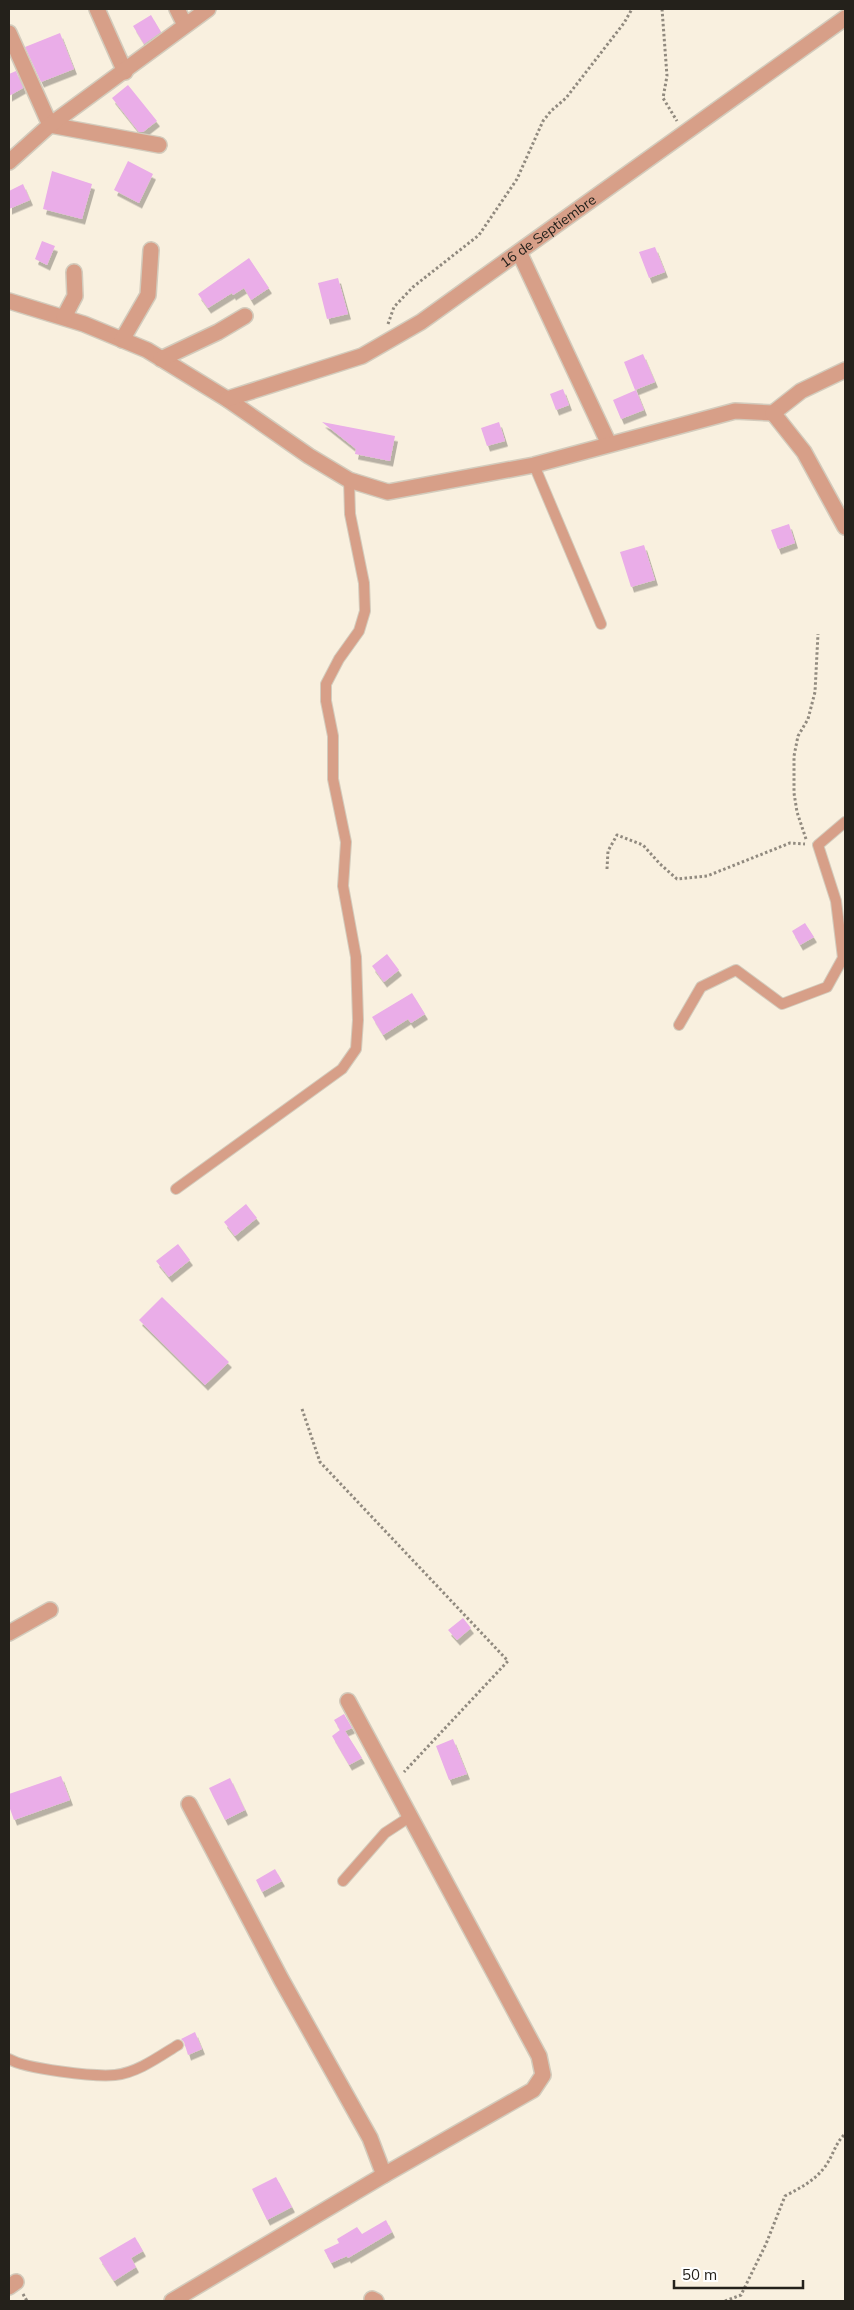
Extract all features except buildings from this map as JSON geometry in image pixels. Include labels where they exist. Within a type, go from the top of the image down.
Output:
[{"type":"street","points":[[97,9],[125,72]]},
{"type":"street","points":[[177,9],[186,25]]},
{"type":"street","points":[[9,162],[50,125],[125,72],[208,9]]},
{"type":"street","name":"16 de Septiembre","points":[[228,399],[362,356],[421,322],[520,254],[845,18]]},
{"type":"street","points":[[9,33],[50,125]]},
{"type":"street","points":[[50,125],[160,145]]},
{"type":"street","points":[[122,340],[148,295],[151,250]]},
{"type":"street","points":[[520,254],[609,444]]},
{"type":"street","points":[[64,318],[75,296],[74,272]]},
{"type":"street","points":[[9,301],[64,318],[122,340],[161,359],[228,399],[309,456],[349,480],[388,492],[534,465],[735,412],[774,413],[801,391],[845,370]]},
{"type":"street","points":[[161,359],[218,332],[245,316]]},
{"type":"street","points":[[774,413],[804,452],[845,527]]},
{"type":"street","points":[[9,1633],[50,1610]]},
{"type":"street","points":[[172,2301],[384,2175],[533,2090],[543,2075],[539,2056],[394,1783],[348,1701]]},
{"type":"street","points":[[189,1804],[281,1979],[370,2138],[384,2175]]},
{"type":"lane","points":[[534,465],[601,624]]},
{"type":"lane","points":[[176,1189],[342,1069],[356,1050],[358,1020],[356,957],[343,886],[346,842],[332,779],[332,736],[326,702],[326,684],[339,659],[358,631],[365,611],[364,583],[350,514],[349,480]]},
{"type":"lane","points":[[679,1024],[701,987],[736,970],[782,1004],[827,987],[843,958],[836,901],[818,845],[845,822]]},
{"type":"lane","points":[[343,1881],[385,1833],[411,1816]]},
{"type":"lane","points":[[9,2059],[40,2069],[116,2075],[141,2067],[178,2045]]},
{"type":"path","points":[[374,348],[386,328],[394,307],[413,287],[479,235],[517,179],[550,111],[566,98],[624,23],[632,9]]},
{"type":"path","points":[[662,9],[667,76],[663,98],[685,134]]},
{"type":"path","points":[[807,844],[797,812],[794,793],[794,756],[798,736],[808,719],[815,692],[818,634]]},
{"type":"path","points":[[607,869],[608,851],[617,835],[643,845],[677,879],[707,876],[790,843],[818,845]]},
{"type":"path","points":[[302,1409],[320,1462],[508,1661],[394,1783]]},
{"type":"path","points":[[725,2301],[741,2295],[766,2244],[785,2196],[808,2184],[825,2167],[840,2138],[845,2134]]}]
